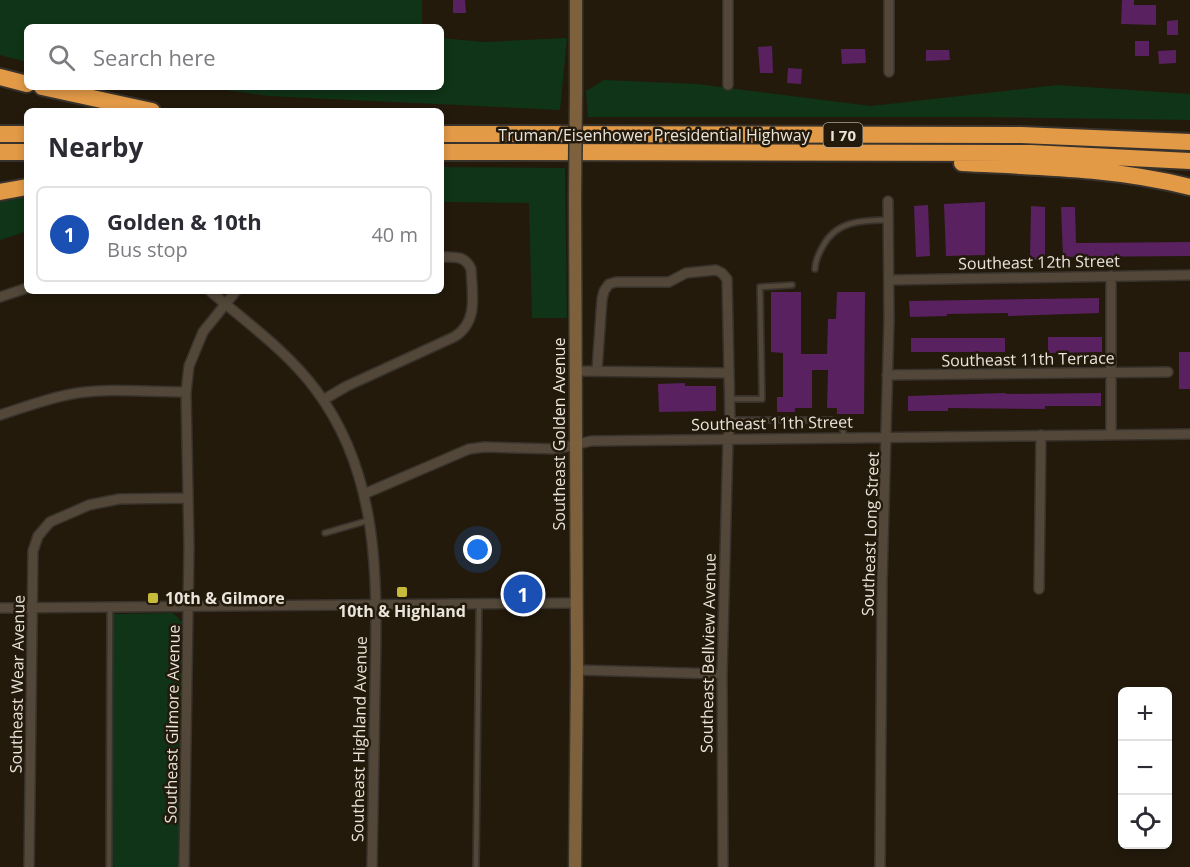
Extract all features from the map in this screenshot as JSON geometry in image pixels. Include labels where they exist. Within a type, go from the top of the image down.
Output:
[{"type":"highway","points":[[0,77],[24,83]]},
{"type":"highway","points":[[56,90],[138,108]]},
{"type":"highway","points":[[1083,136],[1190,131]]},
{"type":"highway","points":[[0,134],[24,134]]},
{"type":"highway","name":"Truman/Eisenhower Presidential Highway","points":[[444,134],[1083,136],[1190,142]]},
{"type":"highway","points":[[0,152],[24,152]]},
{"type":"highway","name":"Truman/Eisenhower Presidential Highway","points":[[444,152],[1031,153],[1190,161]]},
{"type":"highway","points":[[845,153],[916,161],[1082,168],[1190,187]]},
{"type":"highway","points":[[0,192],[24,188]]},
{"type":"street","name":"Southeast Golden Avenue","points":[[575,867],[576,0]]},
{"type":"street","points":[[728,0],[728,85]]},
{"type":"street","points":[[889,0],[889,72]]},
{"type":"street","name":"Southeast Long Street","points":[[880,867],[882,583],[889,280],[888,201]]},
{"type":"street","points":[[323,400],[347,386],[453,337],[466,326],[473,309],[471,268],[469,263],[461,258],[444,257]]},
{"type":"street","name":"Southeast Bellview Avenue","points":[[597,370],[602,300],[609,284],[669,282],[686,273],[716,270],[723,273],[727,279],[730,399],[722,674],[723,867]]},
{"type":"street","name":"Southeast 12th Street","points":[[889,280],[1190,275]]},
{"type":"street","points":[[1111,276],[1111,434]]},
{"type":"street","points":[[0,297],[24,289]]},
{"type":"street","name":"Southeast Highland Avenue","points":[[213,294],[283,353],[323,400],[349,450],[364,494],[374,547],[376,604],[372,867]]},
{"type":"street","name":"Southeast Gilmore Avenue","points":[[184,867],[188,607],[186,392],[189,366],[195,347],[203,332],[233,294]]},
{"type":"street","points":[[575,371],[729,373]]},
{"type":"street","name":"Southeast 11th Terrace","points":[[887,375],[1168,372]]},
{"type":"street","points":[[0,415],[77,393],[186,392]]},
{"type":"street","name":"Southeast 11th Street","points":[[364,494],[469,449],[485,447],[557,448],[591,441],[1190,434]]},
{"type":"street","points":[[1039,589],[1041,435]]},
{"type":"street","name":"Southeast Wear Avenue","points":[[29,867],[32,608],[35,544],[42,530],[50,522],[106,500],[188,498]]},
{"type":"street","points":[[0,608],[576,603]]},
{"type":"street","points":[[577,670],[722,674]]},
{"type":"lane","points":[[815,268],[828,237],[841,228],[854,221],[888,220]]},
{"type":"lane","points":[[730,399],[762,399],[760,286],[792,285]]},
{"type":"lane","points":[[730,420],[831,420],[842,425],[844,437]]},
{"type":"lane","points":[[325,533],[370,520]]},
{"type":"lane","points":[[476,867],[479,604]]},
{"type":"lane","points":[[109,867],[110,607]]},
{"type":"green space","points":[[0,0],[422,0],[422,24],[24,24],[24,61],[0,55]]},
{"type":"green space","points":[[444,38],[484,42],[567,38],[560,110],[269,96],[226,90],[444,90]]},
{"type":"green space","points":[[604,80],[697,84],[871,106],[1057,85],[1190,94],[1190,120],[981,117],[588,117],[586,91]]},
{"type":"green space","points":[[444,167],[565,168],[567,318],[532,318],[529,203],[444,202]]},
{"type":"green space","points":[[24,195],[24,232],[0,240],[0,199]]},
{"type":"green space","points":[[173,613],[183,623],[184,631],[181,867],[110,867],[113,614]]},
{"type":"building","points":[[453,0],[465,0],[466,13],[453,13]]},
{"type":"building","points":[[1122,0],[1134,0],[1134,5],[1156,5],[1156,25],[1121,24]]},
{"type":"building","points":[[1178,20],[1178,35],[1167,35],[1167,21]]},
{"type":"building","points":[[1135,41],[1149,41],[1149,56],[1135,56]]},
{"type":"building","points":[[772,46],[773,73],[760,73],[758,47]]},
{"type":"building","points":[[841,49],[865,49],[866,63],[842,64]]},
{"type":"building","points":[[926,50],[949,50],[950,60],[926,61]]},
{"type":"building","points":[[1176,50],[1176,63],[1159,64],[1158,51]]},
{"type":"building","points":[[788,68],[802,69],[801,84],[787,83]]},
{"type":"building","points":[[985,202],[985,255],[946,256],[944,204]]},
{"type":"building","points":[[928,205],[930,256],[916,257],[914,206]]},
{"type":"building","points":[[1031,206],[1045,207],[1045,260],[1030,260]]},
{"type":"building","points":[[1061,207],[1075,207],[1076,243],[1190,242],[1190,256],[1063,257]]},
{"type":"building","points":[[771,292],[801,292],[801,354],[827,354],[828,319],[836,319],[837,292],[865,292],[864,414],[837,414],[837,408],[827,408],[828,370],[812,370],[812,408],[795,408],[795,412],[777,412],[777,397],[783,397],[783,353],[771,352]]},
{"type":"building","points":[[1099,298],[1099,313],[1008,316],[1008,313],[910,317],[909,301]]},
{"type":"building","points":[[1048,337],[1102,337],[1102,352],[1048,353]]},
{"type":"building","points":[[911,338],[1005,338],[1005,352],[911,352]]},
{"type":"building","points":[[1179,352],[1190,352],[1190,389],[1179,389]]},
{"type":"building","points":[[685,383],[685,386],[716,386],[716,411],[659,412],[658,384]]},
{"type":"building","points":[[1101,393],[1101,406],[1045,406],[1045,409],[948,408],[948,411],[908,411],[908,396]]},
{"type":"place","name":"10th & Highland","points":[[402,592]]},
{"type":"place","name":"Golden & 10th","points":[[523,594]]},
{"type":"place","name":"10th & Gilmore","points":[[153,598]]}]
